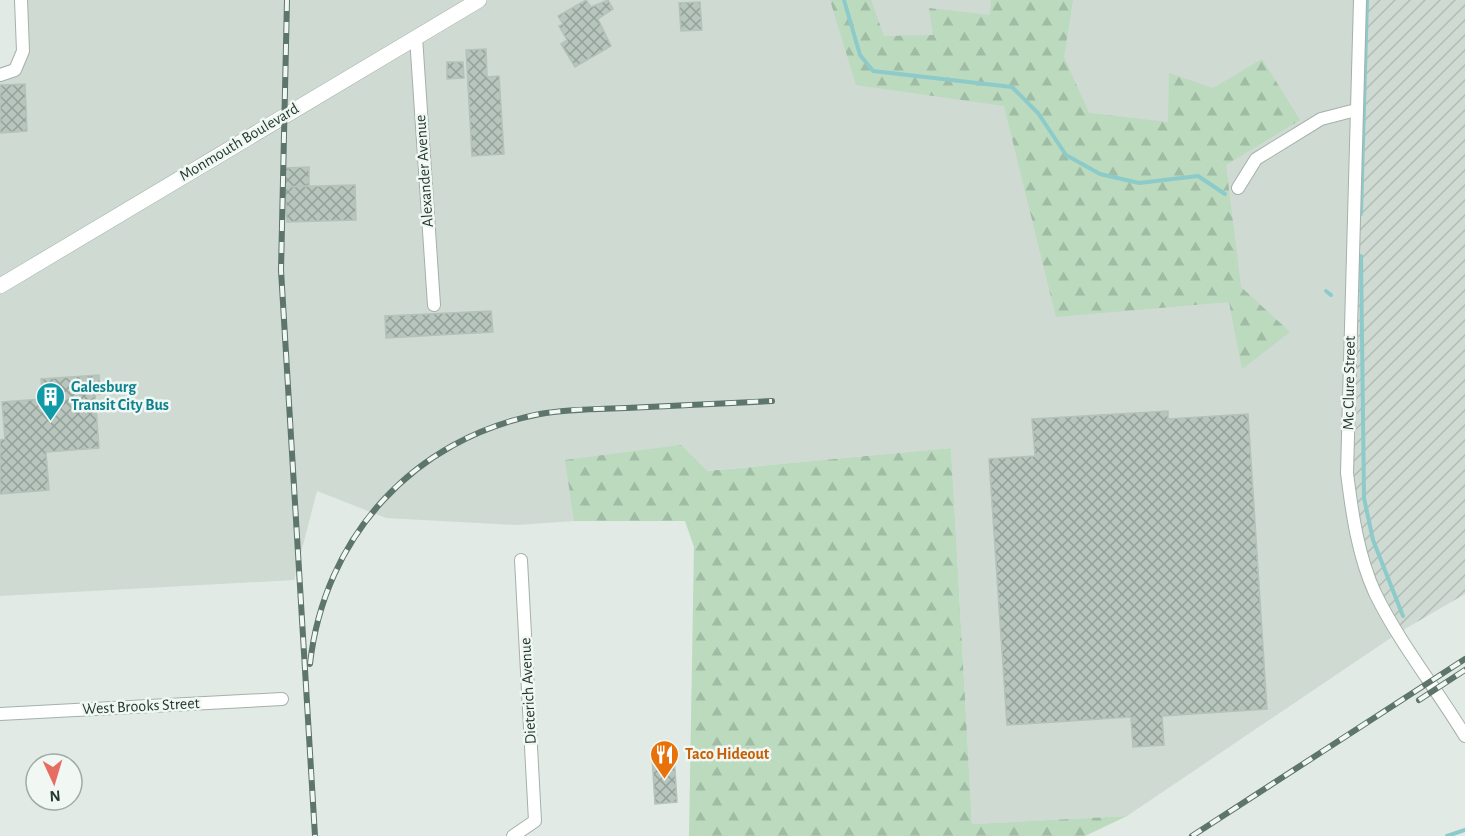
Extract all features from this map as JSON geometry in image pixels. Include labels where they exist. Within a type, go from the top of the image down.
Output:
[{"type":"street","points":[[0,75],[15,70],[23,51],[21,0]]},
{"type":"street","name":"Monmouth Boulevard","points":[[0,286],[479,0]]},
{"type":"street","name":"Mc Clure Street","points":[[1360,0],[1347,473],[1352,514],[1374,591],[1398,633],[1465,736]]},
{"type":"street","name":"Alexander Avenue","points":[[417,38],[434,305]]},
{"type":"street","points":[[1238,189],[1256,159],[1321,119],[1356,110]]},
{"type":"street","name":"Dieterich Avenue","points":[[513,836],[535,821],[521,560]]},
{"type":"street","name":"West Brooks Street","points":[[0,714],[282,699]]},
{"type":"shaded area","points":[[21,0],[1360,0],[1398,633],[1127,816],[972,824],[951,448],[706,471],[574,521],[517,525],[386,518],[317,491],[294,580],[0,596],[0,75],[15,70],[23,51]]},
{"type":"shaded area","points":[[1360,0],[1465,0],[1465,594],[1398,633],[1374,591],[1352,514]]},
{"type":"green space","points":[[830,0],[871,0],[884,36],[933,35],[929,8],[990,15],[991,0],[1073,0],[1064,57],[1089,113],[1168,122],[1169,73],[1213,88],[1262,59],[1300,120],[1226,165],[1241,287],[1290,332],[1242,369],[1229,302],[1056,317],[1004,106],[856,85]]},
{"type":"green space","points":[[681,445],[707,471],[951,448],[972,824],[1127,816],[1085,836],[689,836],[694,547],[685,521],[574,521],[565,460]]},
{"type":"building","points":[[586,0],[591,7],[608,0],[613,9],[598,19],[611,46],[575,67],[561,44],[567,40],[559,26],[563,24],[558,16]]},
{"type":"building","points":[[700,2],[702,30],[681,31],[679,3]]},
{"type":"building","points":[[486,49],[487,77],[499,76],[504,154],[472,156],[466,50]]},
{"type":"building","points":[[447,62],[463,62],[464,78],[447,79]]},
{"type":"building","points":[[25,84],[27,131],[0,133],[0,85]]},
{"type":"building","points":[[309,167],[309,186],[285,187],[285,168]]},
{"type":"building","points":[[355,185],[356,220],[287,222],[285,187]]},
{"type":"building","points":[[491,311],[493,332],[386,338],[385,316]]},
{"type":"building","name":"Galesburg Transit City Bus","points":[[99,375],[100,394],[95,395],[99,448],[46,452],[49,490],[0,494],[0,440],[5,439],[2,402],[43,399],[41,379]]},
{"type":"building","points":[[1168,411],[1168,419],[1248,414],[1267,709],[1162,716],[1164,745],[1133,747],[1131,717],[1007,725],[989,459],[1035,456],[1032,419]]},
{"type":"building","name":"Taco Hideout","points":[[674,755],[677,802],[655,804],[652,756]]},
{"type":"waterway","points":[[844,0],[860,55],[873,71],[1012,87],[1038,113],[1066,155],[1100,174],[1139,183],[1198,176],[1225,194]]},
{"type":"waterway","points":[[1361,214],[1367,0]]},
{"type":"waterway","points":[[1361,256],[1364,498],[1373,540],[1403,616]]},
{"type":"waterway","points":[[1326,291],[1331,295]]},
{"type":"waterway","points":[[1447,836],[1465,830]]},
{"type":"railway","points":[[287,0],[281,270],[315,836]]},
{"type":"railway","points":[[310,664],[319,618],[334,575],[356,535],[383,500],[416,470],[453,445],[495,426],[551,412],[772,401]]},
{"type":"railway","points":[[1192,836],[1465,659]]},
{"type":"railway","points":[[1419,700],[1465,670]]},
{"type":"place","name":"Galesburg Transit City Bus","points":[[50,422]]},
{"type":"place","name":"Taco Hideout","points":[[664,780]]}]
